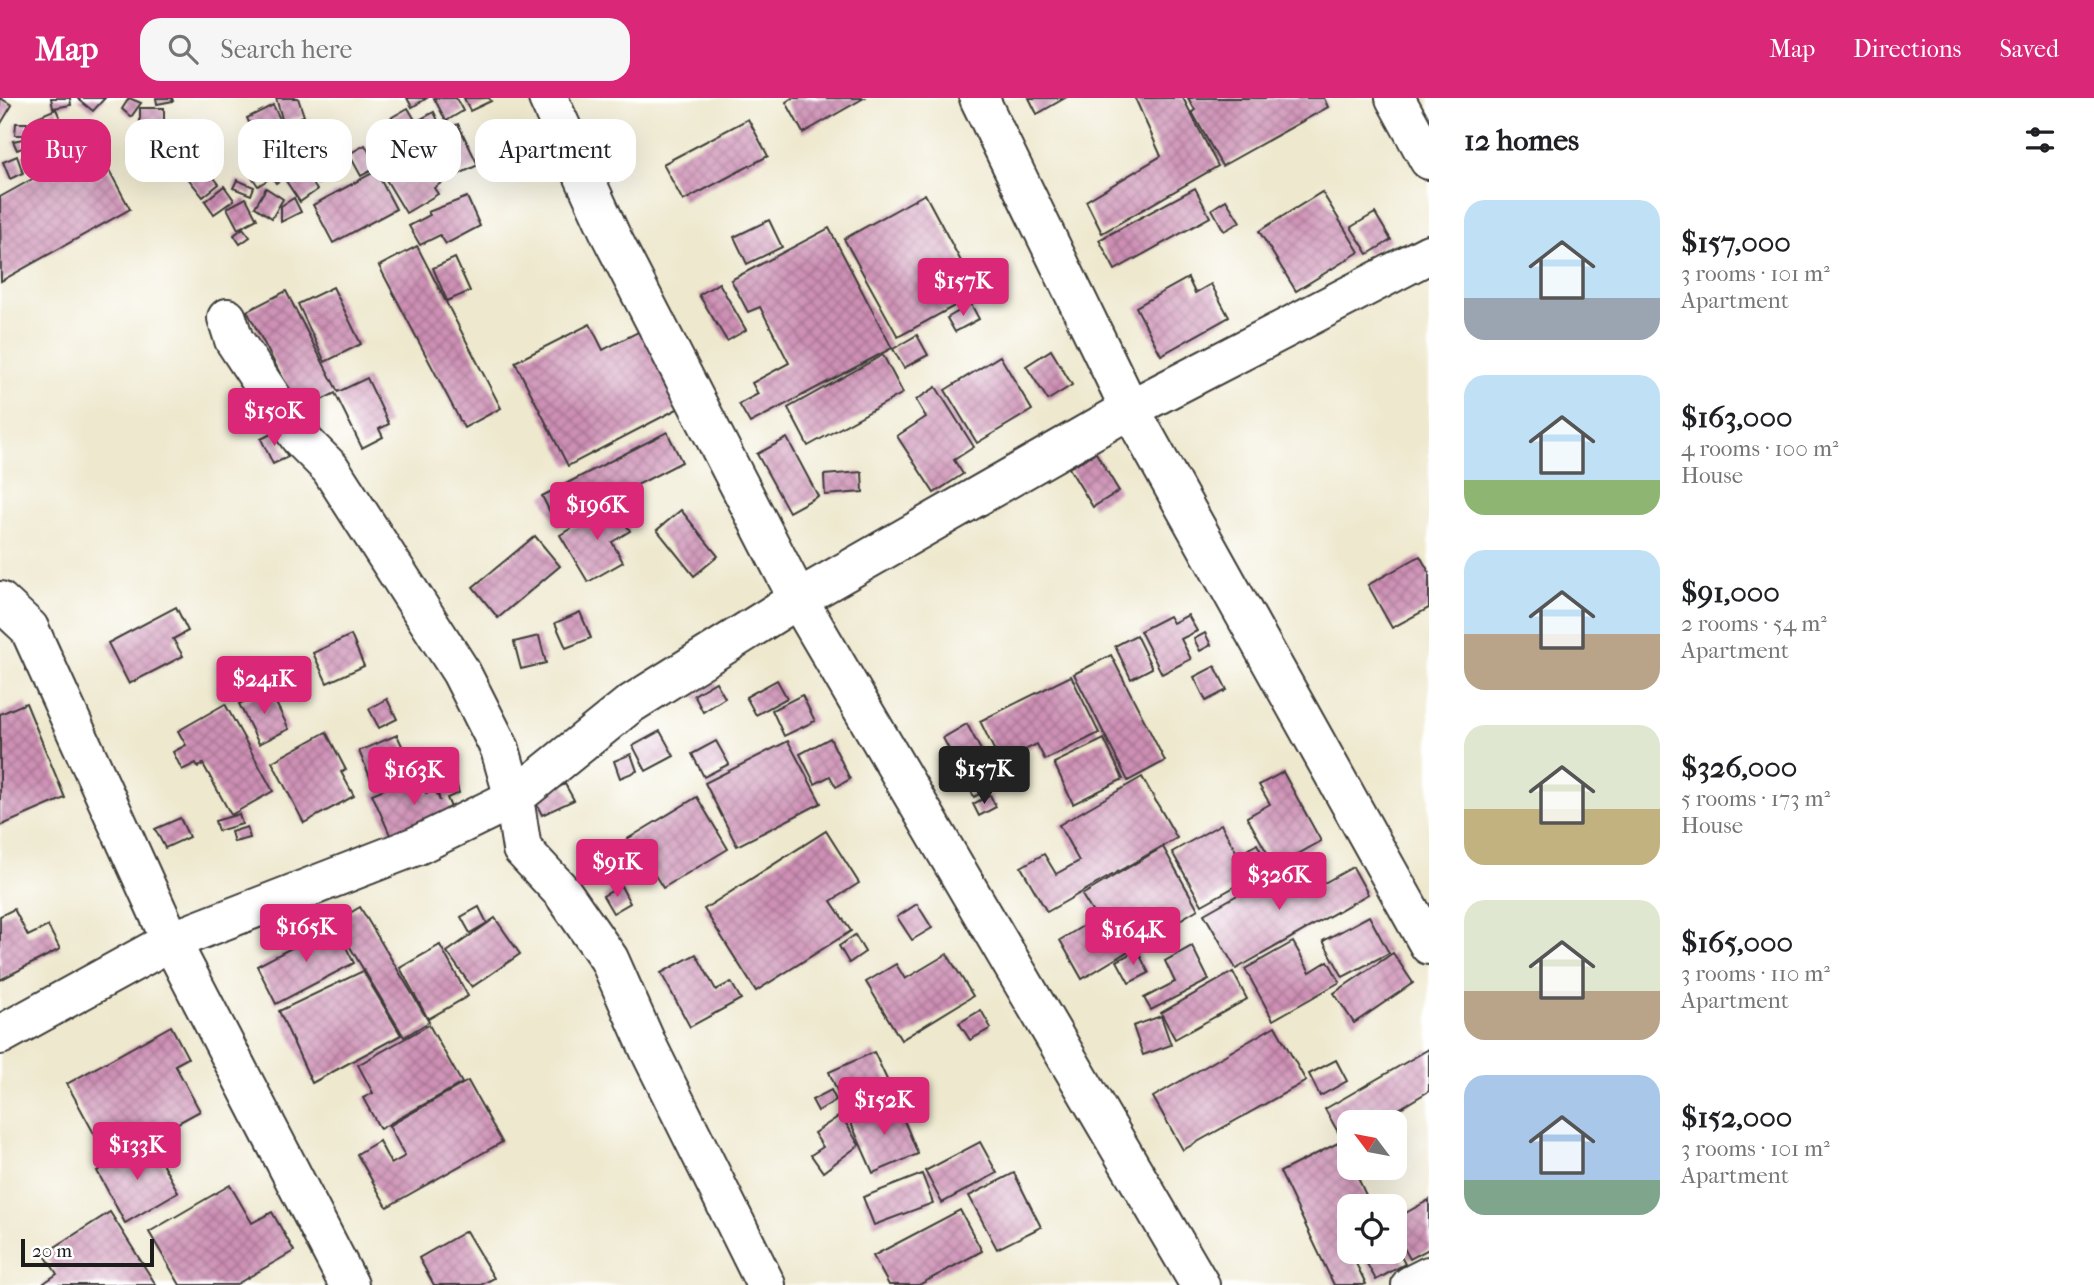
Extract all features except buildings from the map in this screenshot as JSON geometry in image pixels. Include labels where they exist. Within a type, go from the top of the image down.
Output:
[{"type":"street","points":[[548,98],[611,236],[798,599],[1200,1285]]},
{"type":"street","points":[[979,98],[1130,409],[1429,945]]},
{"type":"street","points":[[1395,98],[1429,160]]},
{"type":"street","points":[[0,1035],[171,941],[416,846],[514,798],[629,705],[798,599],[1130,409],[1429,254]]},
{"type":"street","points":[[227,318],[234,340],[280,410],[299,437],[330,468],[461,673],[500,749],[514,798],[522,849],[563,893],[608,959],[649,1049],[766,1285]]},
{"type":"street","points":[[0,601],[29,628],[171,941],[349,1285]]},
{"type":"street","points":[[1411,1285],[1429,1276]]}]
